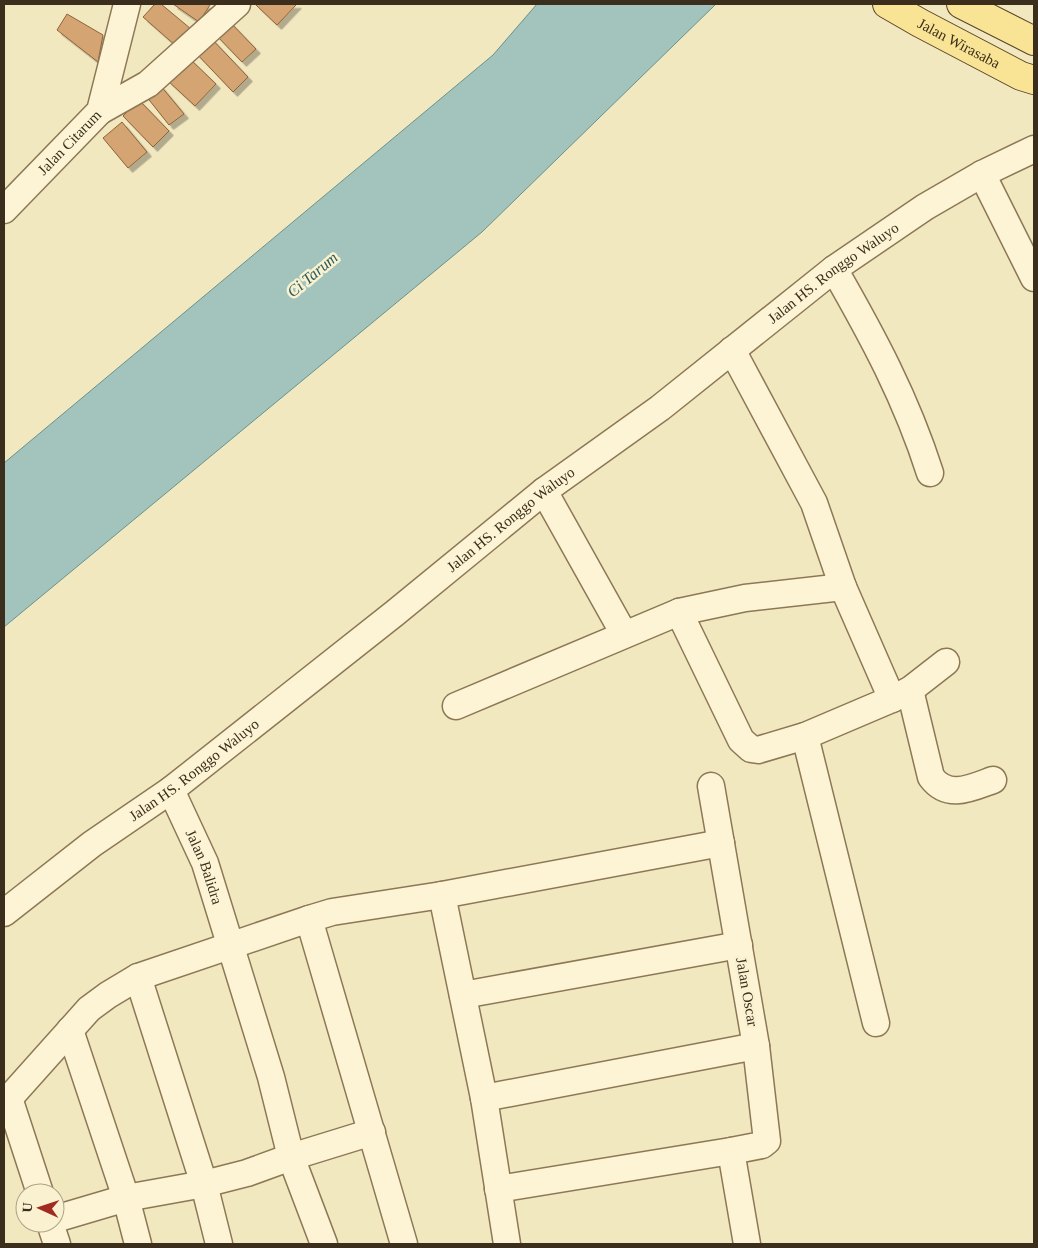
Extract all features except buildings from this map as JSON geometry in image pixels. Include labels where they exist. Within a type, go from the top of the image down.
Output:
[{"type":"main road","name":"Jalan Wirasaba","points":[[887,4],[1028,78]]},
{"type":"main road","points":[[961,4],[1034,41]]},
{"type":"main road","points":[[1028,78],[1034,100]]},
{"type":"street","name":"Jalan Citarum","points":[[4,210],[100,111],[127,4]]},
{"type":"street","points":[[100,111],[148,84],[237,4]]},
{"type":"street","name":"Jalan HS. Ronggo Waluyo","points":[[4,913],[92,844],[171,790],[395,614],[544,492],[660,408],[834,269],[925,207],[982,174],[1034,149]]},
{"type":"street","points":[[982,174],[1034,278]]},
{"type":"street","points":[[834,269],[900,389],[916,427],[930,473]]},
{"type":"street","points":[[732,350],[814,503],[843,587],[901,694],[931,777],[936,784],[953,791],[964,791],[993,780]]},
{"type":"street","points":[[544,492],[624,634]]},
{"type":"street","points":[[456,706],[679,612],[745,598],[843,587]]},
{"type":"street","points":[[679,612],[741,740],[751,749],[758,750],[805,736],[901,694],[946,662]]},
{"type":"street","points":[[805,736],[876,1024]]},
{"type":"street","name":"Jalan Oscar","points":[[710,786],[756,1046],[767,1141],[762,1145],[731,1151]]},
{"type":"street","name":"Jalan Balidra","points":[[171,790],[205,863],[271,1077],[291,1157],[324,1244]]},
{"type":"street","points":[[36,1183],[7,1101],[89,1009],[138,977],[332,912],[442,895],[721,843]]},
{"type":"street","points":[[442,895],[484,1098],[507,1244]]},
{"type":"street","points":[[309,919],[404,1244]]},
{"type":"street","points":[[463,995],[739,945]]},
{"type":"street","points":[[138,977],[204,1184],[220,1244]]},
{"type":"street","points":[[70,1030],[126,1198],[138,1244]]},
{"type":"street","points":[[484,1098],[756,1046]]},
{"type":"street","points":[[65,1216],[126,1198],[204,1184],[247,1173],[372,1132]]},
{"type":"street","points":[[498,1189],[731,1151],[748,1244]]},
{"type":"water","name":"Ci Tarum","points":[[537,4],[716,4],[482,232],[4,627],[4,463],[493,55]]}]
